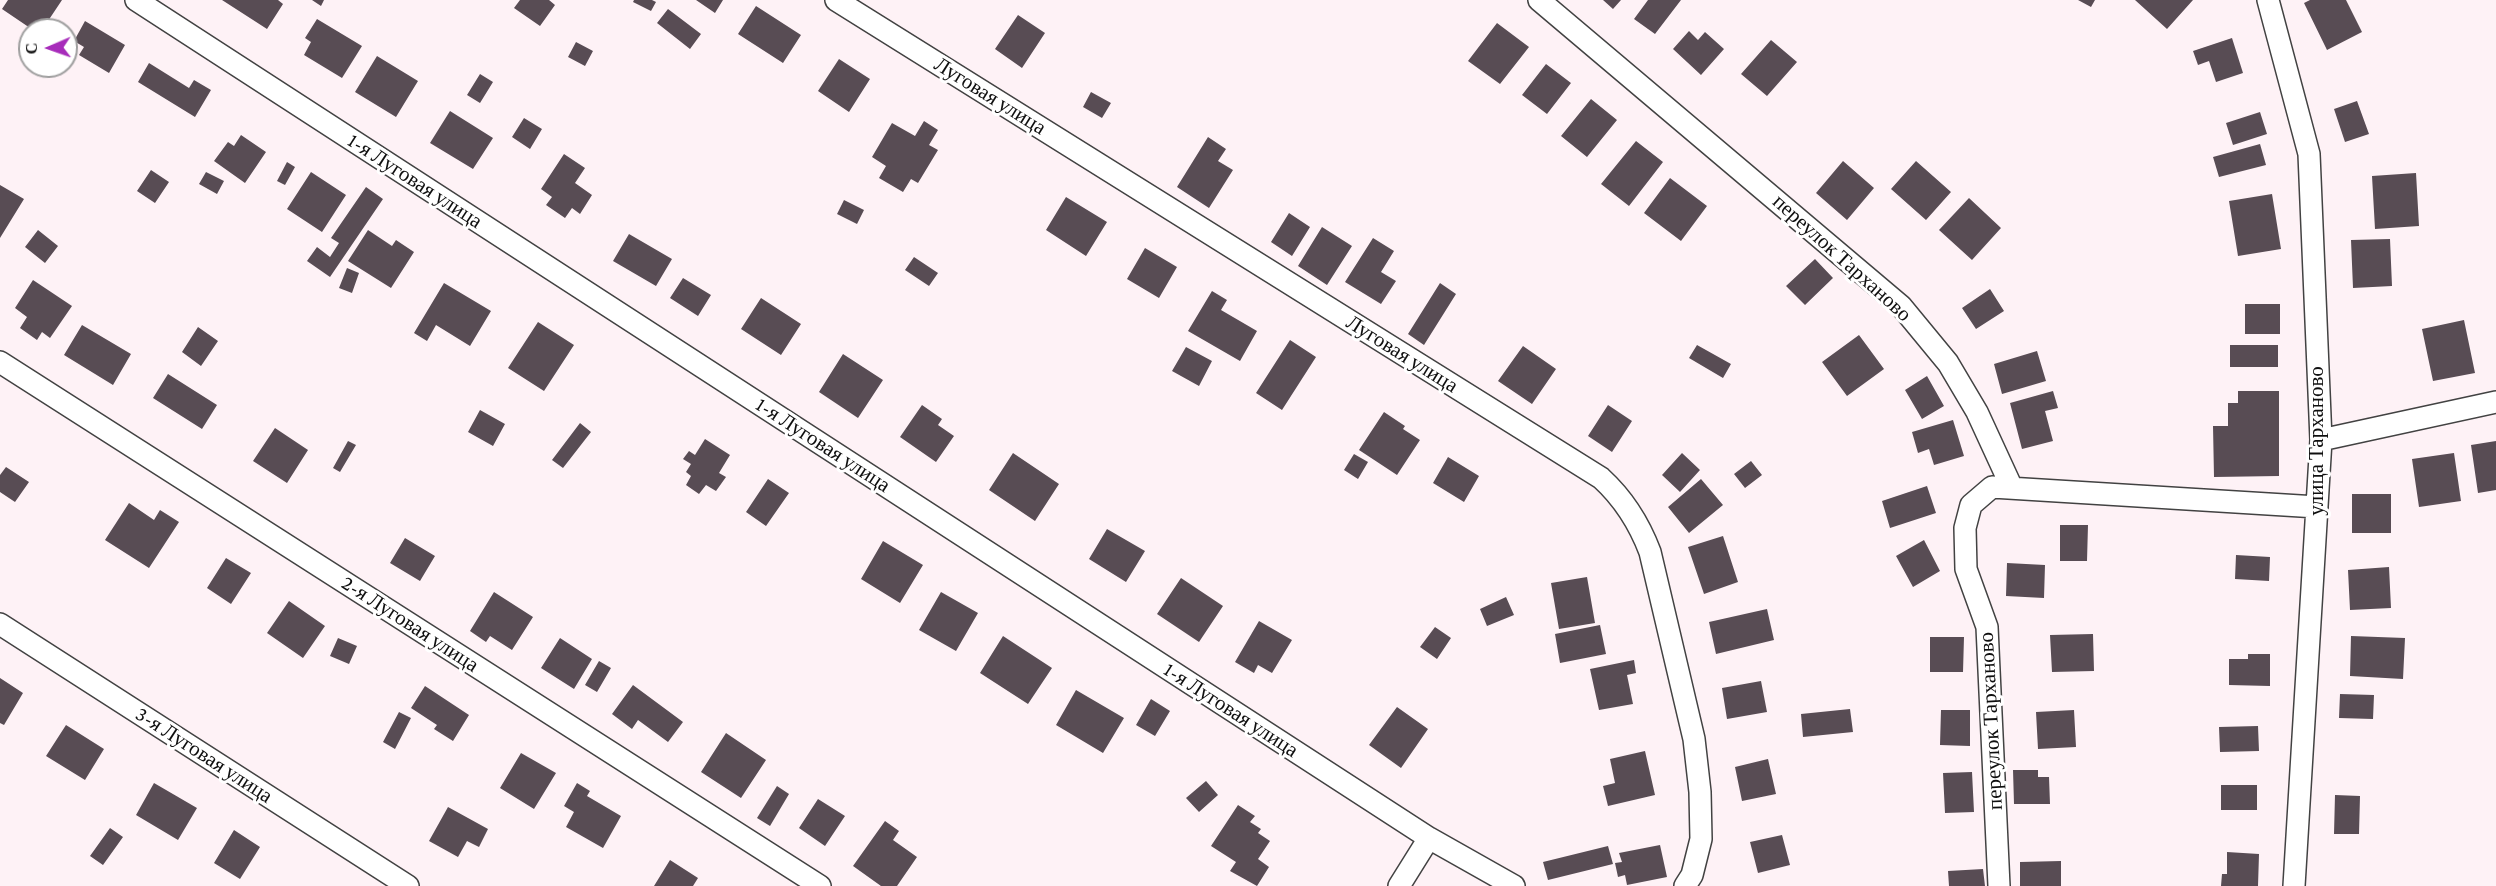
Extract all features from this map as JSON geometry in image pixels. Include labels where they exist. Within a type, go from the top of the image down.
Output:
[{"type":"street","name":"1-я Луговая улица","points":[[136,0],[1429,838],[1514,886]]},
{"type":"street","name":"Луговая улица","points":[[836,0],[1601,478],[1618,493],[1641,529],[1650,552],[1694,739],[1701,839],[1693,882]]},
{"type":"street","name":"переулок Тарханово","points":[[1539,0],[1901,306],[1948,363],[1977,411],[2012,488],[1992,487],[1971,505],[1965,528],[1966,569],[1987,627],[1999,886]]},
{"type":"street","name":"улица Тарханово","points":[[2268,0],[2309,154],[2321,440],[2294,886]]},
{"type":"street","name":"2-я Луговая улица","points":[[0,362],[820,886]]},
{"type":"street","points":[[2321,440],[2496,402]]},
{"type":"street","points":[[2012,488],[2317,507]]},
{"type":"street","name":"3-я Луговая улица","points":[[0,624],[408,886]]},
{"type":"street","points":[[1399,886],[1429,838]]},
{"type":"building","points":[[8,0],[62,0],[50,18],[18,18],[18,20],[2,9]]},
{"type":"building","points":[[222,0],[278,0],[283,4],[267,29]]},
{"type":"building","points":[[312,0],[324,0],[321,6]]},
{"type":"building","points":[[520,0],[549,0],[555,5],[540,26],[514,8]]},
{"type":"building","points":[[634,0],[656,2],[651,11],[633,2]]},
{"type":"building","points":[[696,0],[723,0],[715,13]]},
{"type":"building","points":[[1603,0],[1621,0],[1613,9]]},
{"type":"building","points":[[1648,0],[1681,0],[1655,34],[1634,19]]},
{"type":"building","points":[[2078,0],[2095,0],[2091,7]]},
{"type":"building","points":[[2135,0],[2193,0],[2167,29]]},
{"type":"building","points":[[2310,0],[2346,0],[2362,32],[2327,50],[2304,3]]},
{"type":"building","points":[[756,6],[801,35],[783,63],[738,34]]},
{"type":"building","points":[[668,9],[701,34],[690,49],[657,23]]},
{"type":"building","points":[[1018,15],[1045,33],[1022,68],[995,49]]},
{"type":"building","points":[[317,19],[362,46],[342,78],[304,55],[311,42],[305,38]]},
{"type":"building","points":[[85,21],[125,45],[109,73],[79,55],[84,47],[78,43],[78,34]]},
{"type":"building","points":[[1497,23],[1529,47],[1500,84],[1468,61]]},
{"type":"building","points":[[1689,31],[1698,40],[1705,32],[1724,49],[1701,75],[1673,49]]},
{"type":"building","points":[[2232,38],[2243,73],[2216,82],[2209,61],[2198,65],[2193,51]]},
{"type":"building","points":[[1771,40],[1797,62],[1767,96],[1741,74]]},
{"type":"building","points":[[576,42],[593,51],[585,66],[568,57]]},
{"type":"building","points":[[377,56],[418,81],[396,117],[355,92]]},
{"type":"building","points":[[839,59],[870,79],[849,112],[818,91]]},
{"type":"building","points":[[149,63],[189,88],[194,80],[211,90],[195,117],[138,82]]},
{"type":"building","points":[[1546,64],[1571,83],[1547,114],[1522,95]]},
{"type":"building","points":[[480,74],[493,82],[480,103],[467,95]]},
{"type":"building","points":[[1091,92],[1111,103],[1102,118],[1083,107]]},
{"type":"building","points":[[1591,99],[1617,120],[1587,157],[1561,136]]},
{"type":"building","points":[[2357,101],[2369,134],[2345,142],[2334,109]]},
{"type":"building","points":[[450,111],[493,138],[473,169],[430,143]]},
{"type":"building","points":[[2260,112],[2267,134],[2233,145],[2226,123]]},
{"type":"building","points":[[524,118],[542,129],[530,149],[512,137]]},
{"type":"building","points":[[924,121],[938,130],[929,145],[938,150],[918,183],[911,179],[903,192],[879,178],[886,166],[872,157],[892,123],[915,136]]},
{"type":"building","points":[[241,135],[266,152],[245,183],[214,161],[228,142],[234,146]]},
{"type":"building","points":[[1208,137],[1226,149],[1218,161],[1233,170],[1209,208],[1177,187]]},
{"type":"building","points":[[1636,141],[1663,162],[1629,206],[1601,184]]},
{"type":"building","points":[[2260,144],[2266,165],[2219,177],[2213,157]]},
{"type":"building","points":[[564,154],[585,168],[575,183],[592,195],[580,214],[572,208],[565,218],[546,205],[552,197],[541,189]]},
{"type":"building","points":[[1843,161],[1874,188],[1847,220],[1816,193]]},
{"type":"building","points":[[1916,161],[1951,192],[1926,220],[1891,189]]},
{"type":"building","points":[[287,162],[295,167],[285,185],[277,181]]},
{"type":"building","points":[[151,170],[169,182],[155,203],[137,191]]},
{"type":"building","points":[[206,172],[224,181],[217,194],[199,184]]},
{"type":"building","points":[[311,172],[346,195],[322,232],[287,209]]},
{"type":"building","points":[[2416,173],[2419,226],[2375,229],[2372,176]]},
{"type":"building","points":[[1670,178],[1707,206],[1681,241],[1644,213]]},
{"type":"building","points":[[0,185],[24,199],[0,238]]},
{"type":"building","points":[[366,187],[383,199],[330,277],[307,261],[317,247],[330,257],[339,243],[331,238]]},
{"type":"building","points":[[2272,194],[2281,249],[2238,256],[2229,201]]},
{"type":"building","points":[[1066,197],[1107,222],[1086,256],[1046,230]]},
{"type":"building","points":[[1969,198],[2001,228],[1972,260],[1939,230]]},
{"type":"building","points":[[844,200],[864,210],[857,224],[837,214]]},
{"type":"building","points":[[1289,213],[1310,227],[1292,256],[1271,242]]},
{"type":"building","points":[[1322,227],[1352,246],[1327,285],[1298,266]]},
{"type":"building","points":[[38,230],[58,246],[45,263],[25,247]]},
{"type":"building","points":[[368,230],[392,246],[396,240],[414,252],[391,288],[348,261]]},
{"type":"building","points":[[629,234],[672,259],[656,286],[613,261]]},
{"type":"building","points":[[1373,238],[1394,251],[1381,272],[1396,281],[1381,304],[1345,282]]},
{"type":"building","points":[[2390,239],[2392,286],[2353,288],[2351,240]]},
{"type":"building","points":[[1145,248],[1177,267],[1159,298],[1127,279]]},
{"type":"building","points":[[914,257],[938,273],[929,286],[905,270]]},
{"type":"building","points":[[1815,259],[1833,278],[1805,305],[1786,286]]},
{"type":"building","points":[[347,268],[359,273],[352,293],[339,288]]},
{"type":"building","points":[[683,278],[711,295],[698,316],[670,298]]},
{"type":"building","points":[[33,280],[72,306],[50,338],[42,332],[37,340],[20,328],[27,317],[15,308]]},
{"type":"building","points":[[444,283],[491,311],[470,346],[436,325],[427,341],[414,333]]},
{"type":"building","points":[[1440,283],[1456,294],[1424,345],[1408,334]]},
{"type":"building","points":[[1990,289],[2004,311],[1976,329],[1962,308]]},
{"type":"building","points":[[1212,291],[1227,300],[1221,310],[1257,331],[1240,361],[1188,331]]},
{"type":"building","points":[[761,298],[801,324],[781,355],[741,329]]},
{"type":"building","points":[[2245,304],[2280,304],[2280,334],[2245,334]]},
{"type":"building","points":[[2464,320],[2475,373],[2433,381],[2422,329]]},
{"type":"building","points":[[538,322],[574,345],[544,391],[508,368]]},
{"type":"building","points":[[82,325],[131,354],[113,385],[64,355]]},
{"type":"building","points":[[198,327],[218,341],[201,366],[182,352]]},
{"type":"building","points":[[1859,335],[1884,369],[1847,396],[1822,362]]},
{"type":"building","points":[[1290,340],[1316,357],[1282,410],[1256,393]]},
{"type":"building","points":[[1697,345],[1731,364],[1723,378],[1689,358]]},
{"type":"building","points":[[2230,345],[2278,345],[2278,367],[2230,367]]},
{"type":"building","points":[[1523,346],[1556,369],[1532,404],[1498,381]]},
{"type":"building","points":[[1186,347],[1212,361],[1199,386],[1172,371]]},
{"type":"building","points":[[2037,351],[2046,381],[2002,394],[1994,364]]},
{"type":"building","points":[[843,354],[883,380],[858,418],[819,392]]},
{"type":"building","points":[[168,374],[217,405],[202,429],[153,398]]},
{"type":"building","points":[[1927,376],[1944,406],[1922,419],[1905,390]]},
{"type":"building","points":[[2053,391],[2058,408],[2045,411],[2053,441],[2022,449],[2010,403]]},
{"type":"building","points":[[2238,391],[2279,391],[2279,476],[2214,477],[2213,426],[2228,426],[2228,403],[2238,403]]},
{"type":"building","points":[[922,405],[942,419],[938,425],[954,436],[936,462],[900,437]]},
{"type":"building","points":[[1608,405],[1632,421],[1612,452],[1588,436]]},
{"type":"building","points":[[480,410],[505,424],[493,446],[468,432]]},
{"type":"building","points":[[1384,412],[1405,426],[1403,429],[1420,440],[1397,475],[1359,450]]},
{"type":"building","points":[[1953,420],[1964,456],[1934,465],[1929,449],[1918,453],[1912,432]]},
{"type":"building","points":[[580,423],[591,432],[563,468],[552,460]]},
{"type":"building","points":[[275,428],[308,450],[287,483],[253,461]]},
{"type":"building","points":[[705,439],[730,455],[719,473],[726,477],[716,491],[706,485],[699,494],[686,485],[691,476],[686,472],[691,464],[683,459],[689,451],[695,455]]},
{"type":"building","points":[[348,441],[356,445],[340,472],[333,468]]},
{"type":"building","points":[[2496,441],[2496,490],[2478,493],[2471,445]]},
{"type":"building","points":[[1013,453],[1059,484],[1035,521],[989,490]]},
{"type":"building","points":[[1682,453],[1700,470],[1680,492],[1662,475]]},
{"type":"building","points":[[2454,453],[2461,501],[2419,507],[2412,459]]},
{"type":"building","points":[[1354,454],[1368,462],[1358,479],[1344,470]]},
{"type":"building","points":[[1448,457],[1479,476],[1464,502],[1433,483]]},
{"type":"building","points":[[1751,461],[1762,475],[1745,488],[1734,474]]},
{"type":"building","points":[[6,467],[29,482],[15,502],[0,492],[0,475]]},
{"type":"building","points":[[768,479],[789,493],[766,526],[746,512]]},
{"type":"building","points":[[1701,479],[1723,505],[1689,533],[1668,507]]},
{"type":"building","points":[[1927,486],[1936,513],[1890,528],[1882,501]]},
{"type":"building","points":[[2352,494],[2391,494],[2391,533],[2352,533]]},
{"type":"building","points":[[129,503],[154,520],[160,510],[179,522],[149,568],[105,540]]},
{"type":"building","points":[[2060,525],[2088,525],[2087,561],[2060,561]]},
{"type":"building","points":[[1107,529],[1145,551],[1126,582],[1089,559]]},
{"type":"building","points":[[1723,536],[1738,582],[1704,594],[1688,547]]},
{"type":"building","points":[[405,538],[435,556],[420,581],[390,563]]},
{"type":"building","points":[[1924,540],[1940,571],[1913,587],[1896,556]]},
{"type":"building","points":[[883,541],[923,565],[900,603],[861,579]]},
{"type":"building","points":[[2236,555],[2270,557],[2269,581],[2235,579]]},
{"type":"building","points":[[226,558],[251,573],[231,604],[207,588]]},
{"type":"building","points":[[2007,563],[2045,565],[2044,598],[2006,596]]},
{"type":"building","points":[[2389,567],[2391,608],[2350,610],[2348,570]]},
{"type":"building","points":[[1587,577],[1595,623],[1559,629],[1551,583]]},
{"type":"building","points":[[1181,578],[1223,606],[1199,642],[1157,614]]},
{"type":"building","points":[[494,592],[533,617],[512,650],[490,636],[486,642],[470,631]]},
{"type":"building","points":[[941,592],[978,613],[956,651],[919,630]]},
{"type":"building","points":[[1506,597],[1514,615],[1487,626],[1480,609]]},
{"type":"building","points":[[289,601],[325,626],[303,658],[267,633]]},
{"type":"building","points":[[1767,609],[1774,640],[1716,654],[1709,622]]},
{"type":"building","points":[[1259,621],[1292,640],[1272,673],[1258,665],[1254,673],[1235,662]]},
{"type":"building","points":[[1600,625],[1606,654],[1560,663],[1555,634]]},
{"type":"building","points":[[1435,627],[1451,638],[1437,659],[1420,647]]},
{"type":"building","points":[[2093,634],[2094,671],[2052,672],[2050,635]]},
{"type":"building","points":[[1003,636],[1052,668],[1028,704],[980,673]]},
{"type":"building","points":[[2351,636],[2405,638],[2403,679],[2350,676]]},
{"type":"building","points":[[1930,637],[1964,637],[1963,672],[1930,672]]},
{"type":"building","points":[[338,638],[357,646],[349,664],[330,656]]},
{"type":"building","points":[[560,638],[592,659],[574,689],[541,668]]},
{"type":"building","points":[[2248,654],[2270,654],[2270,686],[2229,685],[2229,659],[2248,659]]},
{"type":"building","points":[[1634,660],[1636,673],[1627,675],[1633,704],[1599,710],[1590,669]]},
{"type":"building","points":[[599,661],[611,668],[597,692],[585,685]]},
{"type":"building","points":[[0,678],[23,693],[4,725],[0,723]]},
{"type":"building","points":[[1761,681],[1767,712],[1727,719],[1722,688]]},
{"type":"building","points":[[633,685],[683,722],[668,742],[638,720],[632,729],[612,714]]},
{"type":"building","points":[[425,686],[469,715],[453,741],[434,729],[437,725],[411,708]]},
{"type":"building","points":[[1076,690],[1124,718],[1103,753],[1056,725]]},
{"type":"building","points":[[2340,694],[2374,695],[2373,719],[2339,718]]},
{"type":"building","points":[[1151,699],[1170,711],[1155,736],[1136,725]]},
{"type":"building","points":[[1397,707],[1428,729],[1401,768],[1369,745]]},
{"type":"building","points":[[1850,709],[1853,732],[1803,737],[1801,714]]},
{"type":"building","points":[[1941,710],[1970,710],[1970,746],[1940,745]]},
{"type":"building","points":[[2074,710],[2076,747],[2038,749],[2036,712]]},
{"type":"building","points":[[399,712],[411,718],[395,749],[383,742]]},
{"type":"building","points":[[66,725],[104,749],[85,780],[46,756]]},
{"type":"building","points":[[2258,726],[2259,751],[2220,752],[2219,727]]},
{"type":"building","points":[[726,733],[766,760],[741,798],[701,772]]},
{"type":"building","points":[[1645,751],[1655,795],[1608,806],[1603,786],[1615,783],[1610,759]]},
{"type":"building","points":[[521,753],[556,773],[534,809],[500,788]]},
{"type":"building","points":[[1768,759],[1776,794],[1742,801],[1735,767]]},
{"type":"building","points":[[2013,770],[2038,770],[2038,777],[2049,777],[2050,804],[2014,804]]},
{"type":"building","points":[[1972,772],[1974,812],[1945,813],[1943,773]]},
{"type":"building","points":[[1206,781],[1218,795],[1199,812],[1186,798]]},
{"type":"building","points":[[154,783],[197,808],[178,840],[136,815]]},
{"type":"building","points":[[577,783],[590,791],[587,796],[621,816],[603,848],[566,827],[574,812],[564,806]]},
{"type":"building","points":[[2221,785],[2257,785],[2257,810],[2221,810]]},
{"type":"building","points":[[777,786],[789,794],[770,826],[757,818]]},
{"type":"building","points":[[2335,795],[2360,796],[2359,834],[2334,834]]},
{"type":"building","points":[[818,799],[845,816],[825,846],[799,828]]},
{"type":"building","points":[[1238,805],[1255,816],[1250,822],[1261,829],[1258,833],[1270,841],[1258,859],[1269,867],[1257,886],[1230,871],[1236,862],[1211,846]]},
{"type":"building","points":[[448,807],[488,829],[479,847],[467,841],[458,857],[429,841]]},
{"type":"building","points":[[885,821],[899,831],[893,840],[917,857],[897,886],[881,886],[853,866]]},
{"type":"building","points":[[110,828],[123,837],[103,865],[90,856]]},
{"type":"building","points":[[234,830],[260,847],[240,879],[214,863]]},
{"type":"building","points":[[1782,835],[1790,865],[1758,873],[1750,842]]},
{"type":"building","points":[[1660,845],[1667,877],[1627,885],[1625,875],[1618,877],[1615,863],[1622,862],[1619,853]]},
{"type":"building","points":[[1608,846],[1613,864],[1548,880],[1543,862]]},
{"type":"building","points":[[2227,852],[2259,854],[2258,886],[2221,886],[2222,874],[2227,874]]},
{"type":"building","points":[[670,860],[698,878],[693,886],[654,886]]},
{"type":"building","points":[[2061,861],[2061,886],[2020,886],[2020,862]]},
{"type":"building","points":[[1983,869],[1985,886],[1949,886],[1948,871]]}]
